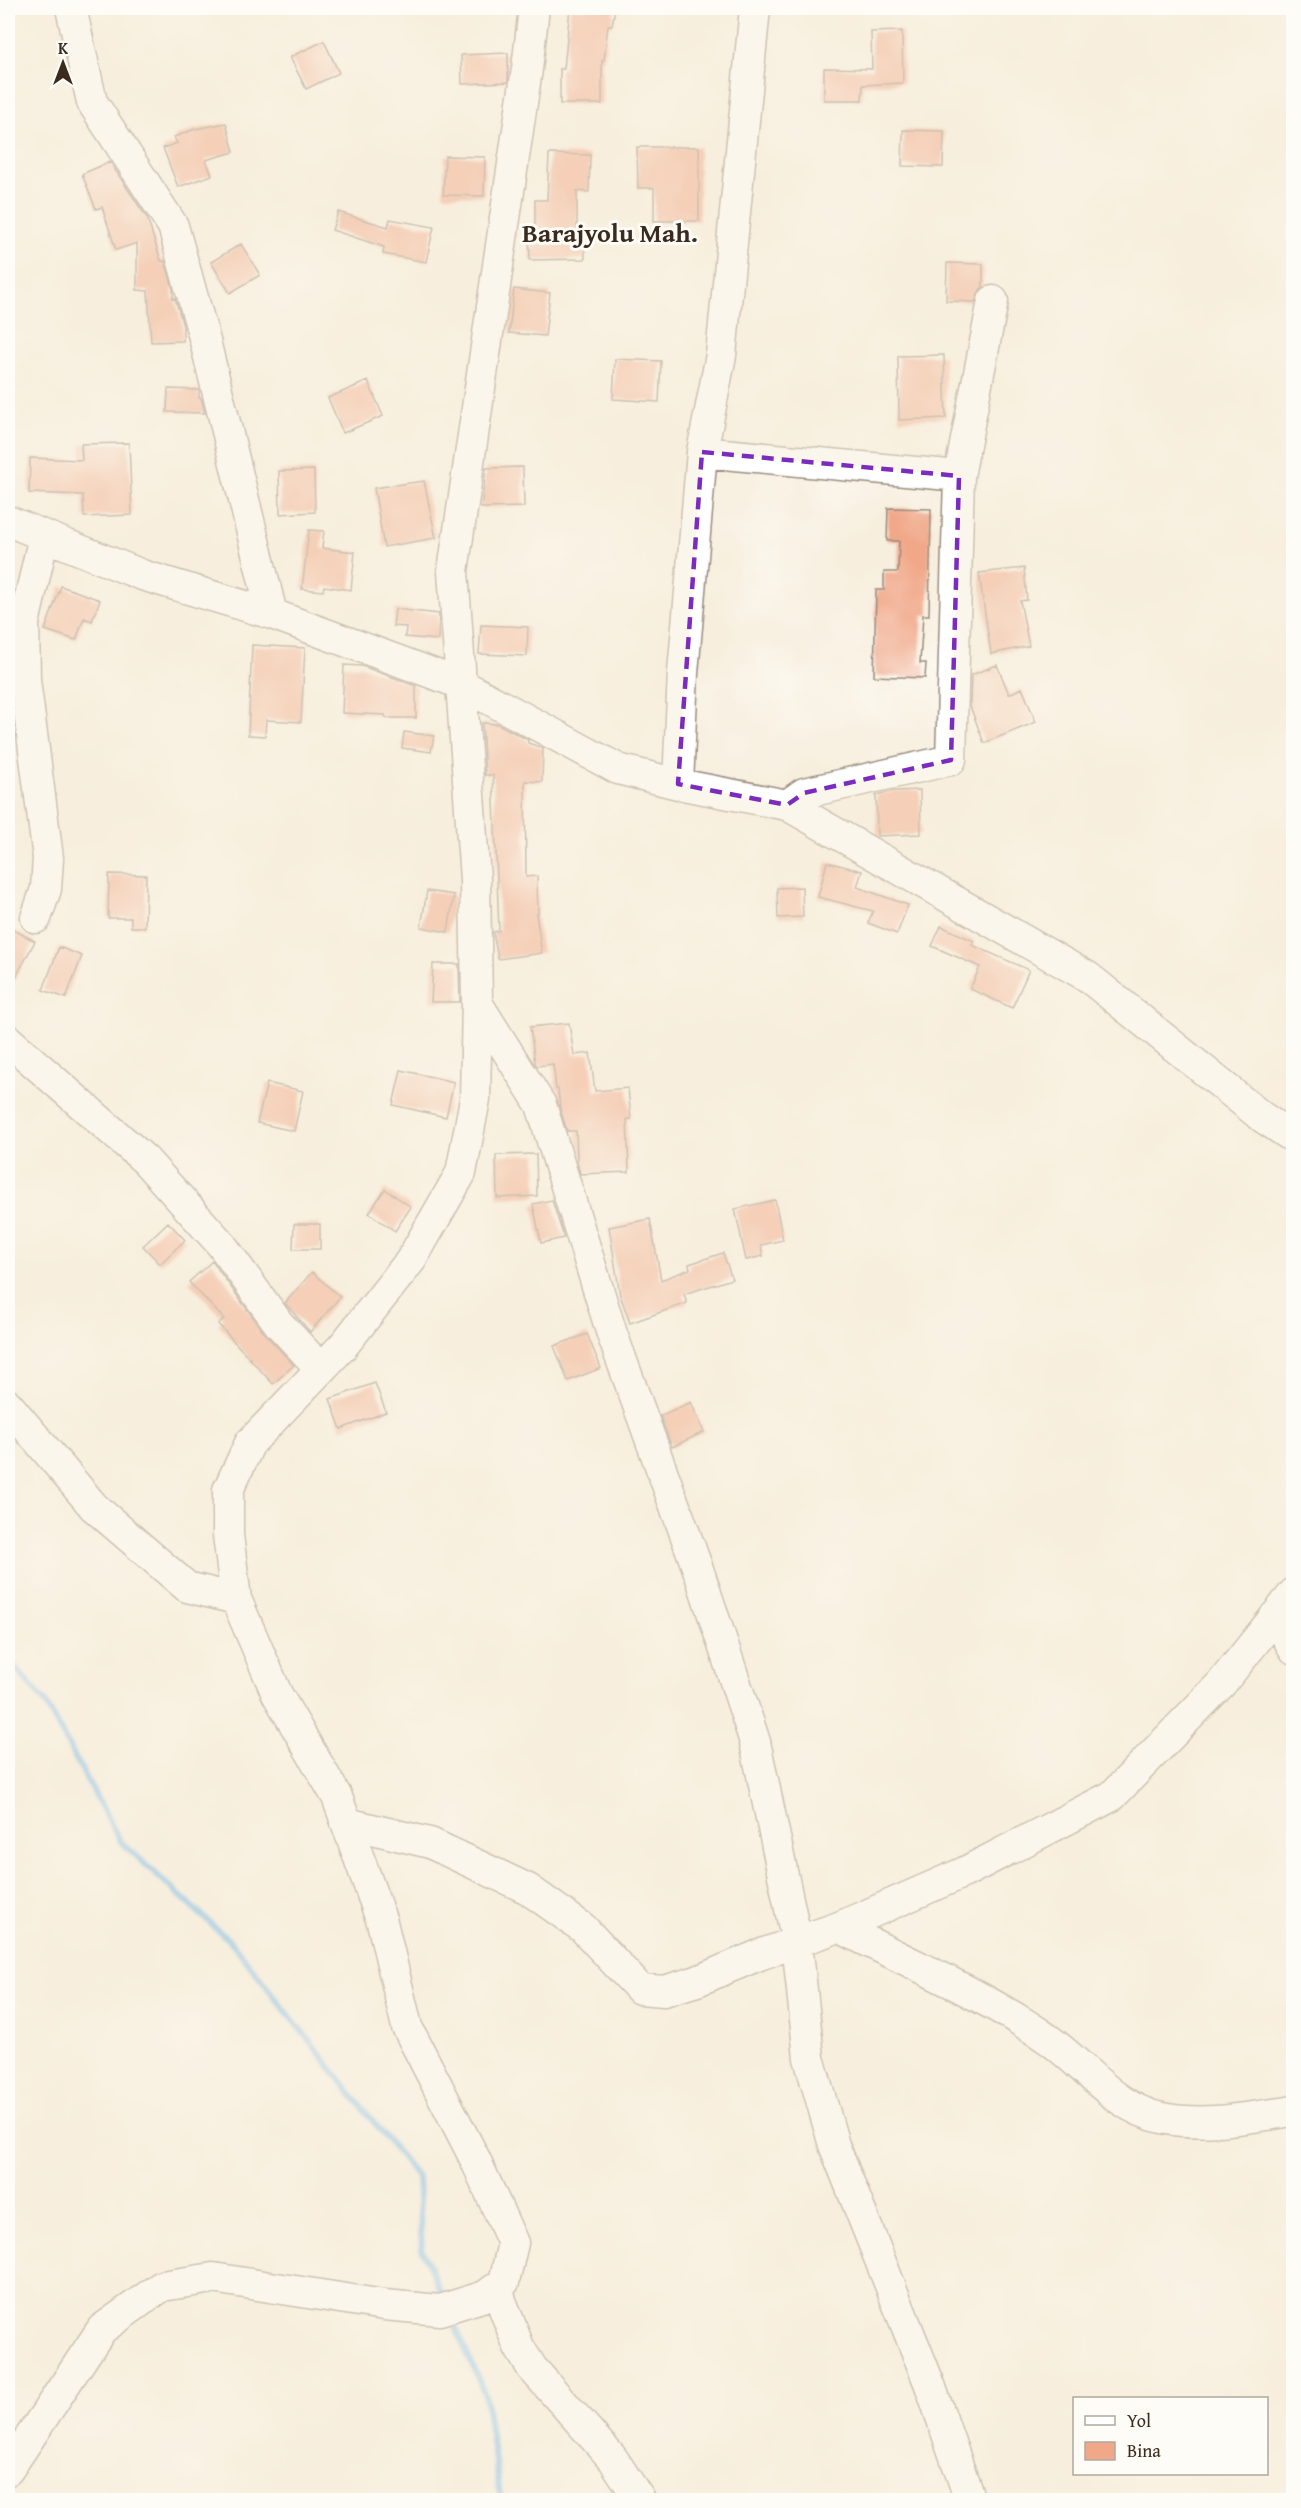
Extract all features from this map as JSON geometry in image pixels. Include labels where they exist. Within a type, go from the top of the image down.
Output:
[{"type":"street","points":[[71,8],[92,102],[173,226],[205,341],[272,614]]},
{"type":"street","points":[[8,2470],[102,2329],[162,2286],[213,2278],[384,2306],[440,2310],[490,2292],[504,2282],[513,2243],[476,2159],[407,2027],[382,1922],[337,1797],[277,1694],[236,1599],[228,1535],[228,1490],[250,1443],[343,1346],[411,1260],[461,1173],[476,1099],[476,879],[453,571],[526,80],[534,8]]},
{"type":"street","points":[[678,784],[683,673],[702,452],[721,355],[756,8]]},
{"type":"street","points":[[787,805],[804,793],[951,760],[959,476],[993,301]]},
{"type":"street","points":[[702,452],[959,476]]},
{"type":"street","points":[[8,521],[142,574],[272,614],[461,684],[618,769],[678,784],[787,805],[1088,977],[1262,1117],[1293,1138]]},
{"type":"street","points":[[36,918],[46,889],[48,858],[25,680],[24,623],[44,536]]},
{"type":"street","points":[[477,1003],[542,1105],[612,1334],[699,1572],[755,1742],[797,1942],[809,2058],[834,2145],[930,2385],[970,2500]]},
{"type":"street","points":[[8,1040],[145,1160],[221,1244],[279,1324],[321,1369]]},
{"type":"street","points":[[8,1405],[94,1507],[187,1587],[236,1599]]},
{"type":"street","points":[[347,1824],[430,1843],[528,1889],[583,1928],[640,1989],[664,1991],[697,1981],[839,1927],[965,1872],[1112,1796],[1221,1684],[1293,1593]]},
{"type":"street","points":[[1275,1616],[1293,1649]]},
{"type":"street","points":[[839,1927],[998,2008],[1049,2040],[1126,2105],[1162,2118],[1211,2122],[1293,2111]]},
{"type":"street","points":[[490,2292],[532,2368],[613,2459],[640,2500]]},
{"type":"highlighted area","points":[[702,452],[959,476],[951,760],[804,793],[787,805],[678,784]]},
{"type":"building","points":[[570,8],[615,8],[612,26],[608,26],[604,60],[602,60],[602,104],[560,104],[560,69],[564,69]]},
{"type":"building","points":[[902,31],[903,83],[863,85],[862,100],[824,100],[824,68],[872,69],[871,32]]},
{"type":"building","points":[[324,41],[339,73],[306,89],[290,57]]},
{"type":"building","points":[[508,53],[508,82],[462,84],[461,55]]},
{"type":"building","points":[[226,123],[234,152],[206,160],[212,175],[178,187],[163,148],[177,143],[174,137],[195,129]]},
{"type":"building","points":[[903,130],[944,131],[943,167],[902,166]]},
{"type":"building","points":[[637,147],[699,147],[699,221],[654,221],[654,188],[638,188]]},
{"type":"building","points":[[549,154],[590,155],[589,192],[577,191],[577,233],[584,233],[585,259],[530,260],[529,235],[535,235],[535,200],[547,200]]},
{"type":"building","points":[[445,156],[485,157],[484,196],[443,195]]},
{"type":"building","points":[[110,162],[147,218],[161,261],[165,261],[173,289],[173,299],[175,298],[183,326],[183,341],[151,342],[148,291],[137,290],[137,243],[116,250],[102,207],[96,209],[82,174]]},
{"type":"building","points":[[338,212],[388,227],[390,219],[434,227],[426,262],[383,254],[384,247],[332,230]]},
{"type":"building","points":[[241,244],[260,275],[230,293],[211,262]]},
{"type":"building","points":[[947,263],[983,264],[983,287],[975,302],[946,301]]},
{"type":"building","points":[[514,289],[550,293],[545,336],[509,333]]},
{"type":"building","points":[[944,355],[946,418],[899,420],[898,356]]},
{"type":"building","points":[[615,359],[661,361],[659,402],[613,399]]},
{"type":"building","points":[[368,381],[383,416],[343,433],[328,398]]},
{"type":"building","points":[[168,389],[199,390],[199,398],[201,398],[205,413],[167,412]]},
{"type":"building","points":[[129,443],[132,515],[84,517],[83,495],[29,493],[30,458],[82,460],[81,444]]},
{"type":"building","points":[[523,467],[524,507],[481,508],[486,468]]},
{"type":"building","points":[[314,470],[315,512],[280,514],[279,471]]},
{"type":"building","points":[[424,481],[436,538],[384,547],[374,488]]},
{"type":"building","points":[[888,508],[931,509],[929,615],[923,615],[920,663],[926,663],[925,678],[874,676],[876,590],[884,590],[884,572],[898,572],[899,541],[887,541]]},
{"type":"building","points":[[309,530],[324,531],[322,548],[355,552],[351,590],[324,586],[323,591],[302,589]]},
{"type":"building","points":[[1024,568],[1027,600],[1020,601],[1029,646],[991,654],[979,573]]},
{"type":"building","points":[[61,586],[100,600],[92,621],[84,618],[76,640],[45,630]]},
{"type":"building","points":[[395,609],[439,614],[438,640],[405,637],[406,627],[393,626]]},
{"type":"building","points":[[481,625],[528,627],[527,656],[479,654]]},
{"type":"building","points":[[252,645],[305,648],[301,722],[266,720],[265,736],[248,735]]},
{"type":"building","points":[[344,665],[362,666],[416,686],[416,718],[386,718],[385,715],[342,713]]},
{"type":"building","points":[[997,665],[1009,694],[1022,688],[1036,722],[984,743],[970,706],[971,675]]},
{"type":"building","points":[[482,723],[498,724],[528,740],[528,743],[543,748],[542,782],[525,781],[526,877],[537,876],[538,914],[536,914],[542,953],[498,959],[493,932],[499,931],[493,775],[485,775]]},
{"type":"building","points":[[404,732],[434,736],[431,752],[402,748]]},
{"type":"building","points":[[920,790],[921,834],[877,836],[876,795],[894,791]]},
{"type":"building","points":[[827,862],[862,871],[857,887],[908,905],[897,934],[868,923],[873,911],[818,897]]},
{"type":"building","points":[[109,874],[146,875],[145,927],[131,927],[131,918],[108,918]]},
{"type":"building","points":[[802,887],[803,917],[778,918],[777,888]]},
{"type":"building","points":[[427,891],[454,895],[448,932],[421,927]]},
{"type":"building","points":[[941,926],[974,941],[972,945],[1029,970],[1012,1008],[970,989],[980,967],[932,946]]},
{"type":"building","points":[[8,927],[35,941],[8,992]]},
{"type":"building","points":[[59,947],[82,956],[66,998],[43,990]]},
{"type":"building","points":[[433,964],[459,964],[460,1002],[431,1002]]},
{"type":"building","points":[[569,1023],[574,1055],[590,1053],[595,1091],[628,1088],[631,1119],[627,1119],[629,1172],[580,1174],[577,1162],[576,1131],[567,1131],[560,1109],[553,1064],[537,1066],[535,1063],[530,1027]]},
{"type":"building","points":[[401,1070],[454,1082],[446,1117],[393,1105]]},
{"type":"building","points":[[267,1083],[303,1091],[294,1131],[257,1123]]},
{"type":"building","points":[[536,1154],[537,1196],[497,1198],[496,1155]]},
{"type":"building","points":[[385,1189],[411,1207],[395,1231],[369,1213]]},
{"type":"building","points":[[552,1200],[564,1238],[541,1243],[533,1204]]},
{"type":"building","points":[[775,1200],[783,1240],[761,1245],[763,1256],[746,1260],[735,1209]]},
{"type":"building","points":[[650,1219],[661,1280],[690,1269],[689,1264],[723,1253],[732,1279],[684,1294],[687,1303],[630,1323],[620,1295],[609,1227]]},
{"type":"building","points":[[168,1222],[185,1240],[160,1264],[143,1246]]},
{"type":"building","points":[[294,1224],[320,1224],[320,1249],[293,1249]]},
{"type":"building","points":[[212,1261],[265,1334],[294,1365],[273,1384],[218,1324],[224,1319],[189,1282]]},
{"type":"building","points":[[312,1272],[340,1297],[310,1332],[285,1303]]},
{"type":"building","points":[[587,1334],[601,1368],[568,1381],[554,1346]]},
{"type":"building","points":[[375,1383],[386,1412],[341,1429],[330,1399]]},
{"type":"building","points":[[691,1402],[704,1432],[672,1447],[660,1416]]},
{"type":"waterway","points":[[8,1659],[45,1702],[120,1841],[233,1944],[418,2178],[422,2249],[444,2300]]},
{"type":"waterway","points":[[450,2314],[485,2395],[501,2500]]},
{"type":"district","name":"Barajyolu Mah.","points":[[610,233]]}]
